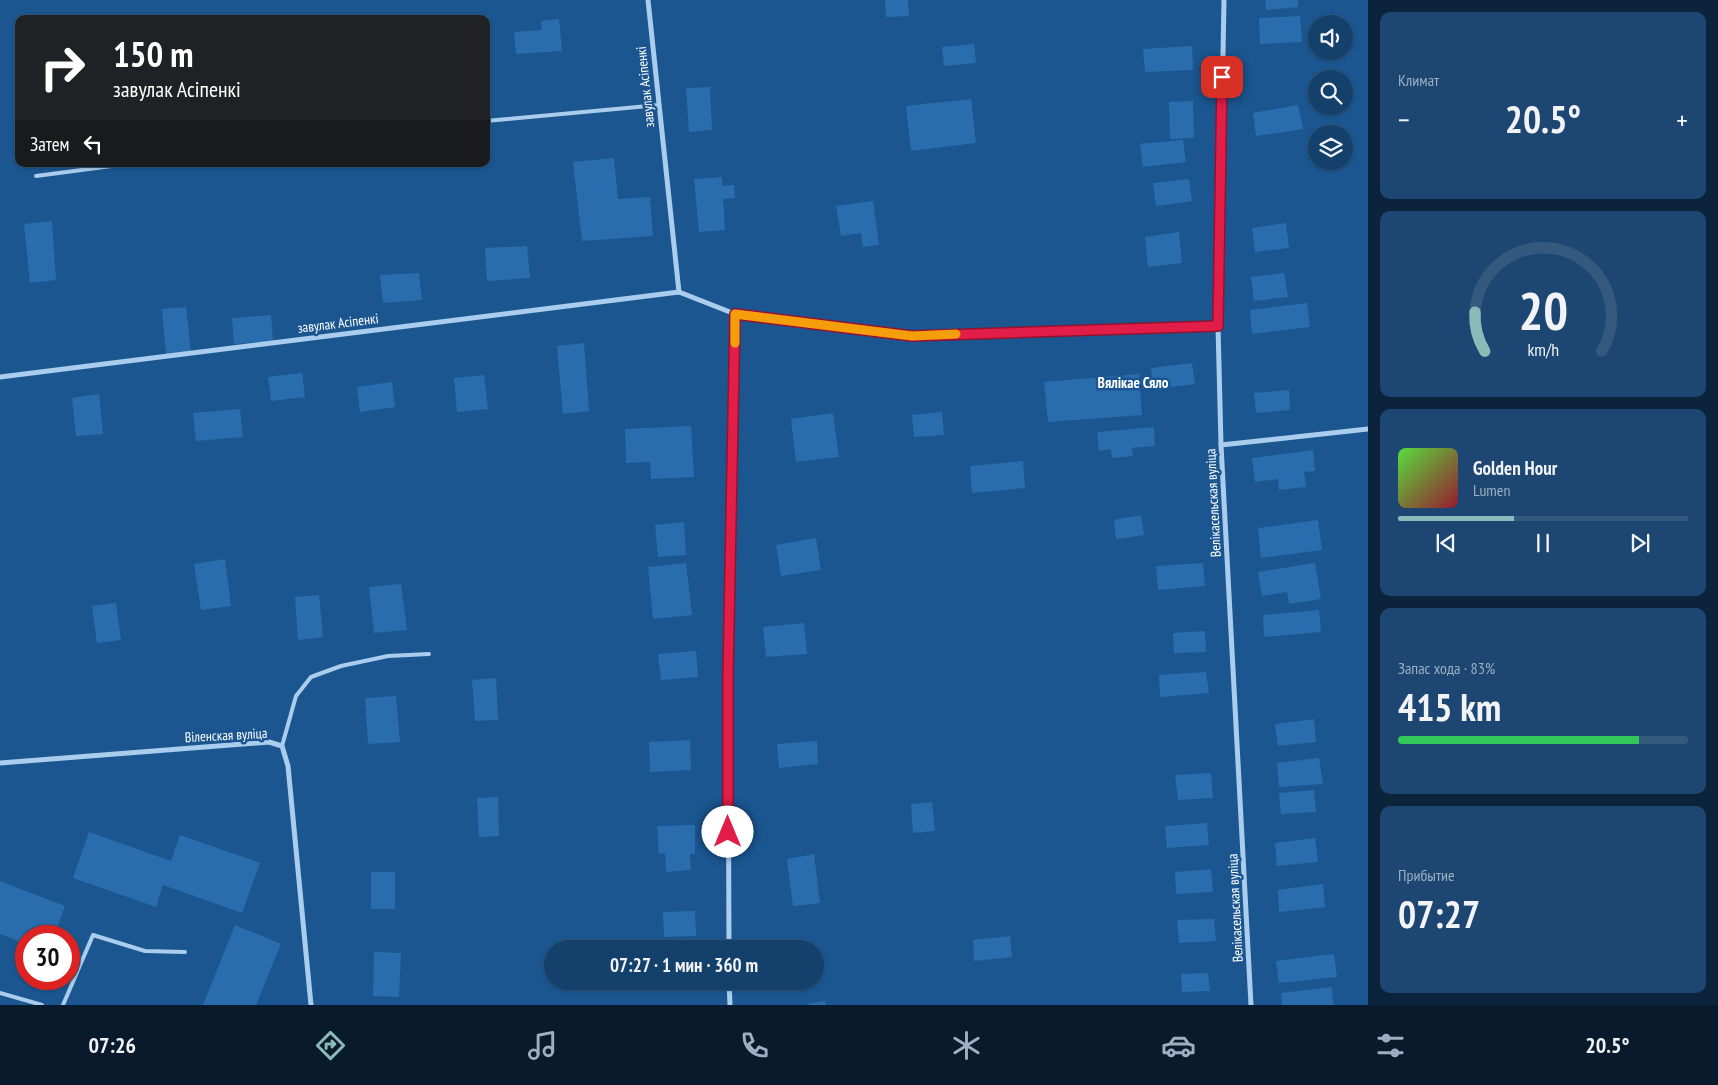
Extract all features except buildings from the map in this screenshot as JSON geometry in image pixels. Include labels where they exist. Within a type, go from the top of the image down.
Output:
[{"type":"street","name":"завулак Асіпенкі","points":[[648,0],[679,292]]},
{"type":"street","name":"Велікасельская вуліца","points":[[1224,0],[1218,326],[1222,445],[1252,1005]]},
{"type":"street","name":"завулак Асіпенкі","points":[[0,377],[679,292],[735,314],[912,336],[1218,326]]},
{"type":"street","points":[[729,940],[728,676],[735,314]]},
{"type":"street","points":[[1222,445],[1368,429]]},
{"type":"street","name":"Віленская вуліца","points":[[0,763],[268,742],[282,746],[288,766],[311,1005]]},
{"type":"street","points":[[730,990],[730,1005]]},
{"type":"lane","points":[[490,121],[659,105]]},
{"type":"lane","points":[[36,176],[104,167]]},
{"type":"lane","points":[[282,746],[296,696],[311,677],[342,666],[388,656],[429,654]]},
{"type":"lane","points":[[63,1005],[92,935],[145,951],[185,952]]},
{"type":"lane","points":[[0,993],[42,1005]]},
{"type":"slow traffic","points":[[735,343],[735,314],[912,336],[956,334]]},
{"type":"district","name":"Вялікае Сяло","points":[[1133,383]]},
{"type":"route","points":[[728,832],[728,676],[735,314],[912,336],[1218,326],[1222,77]]}]
